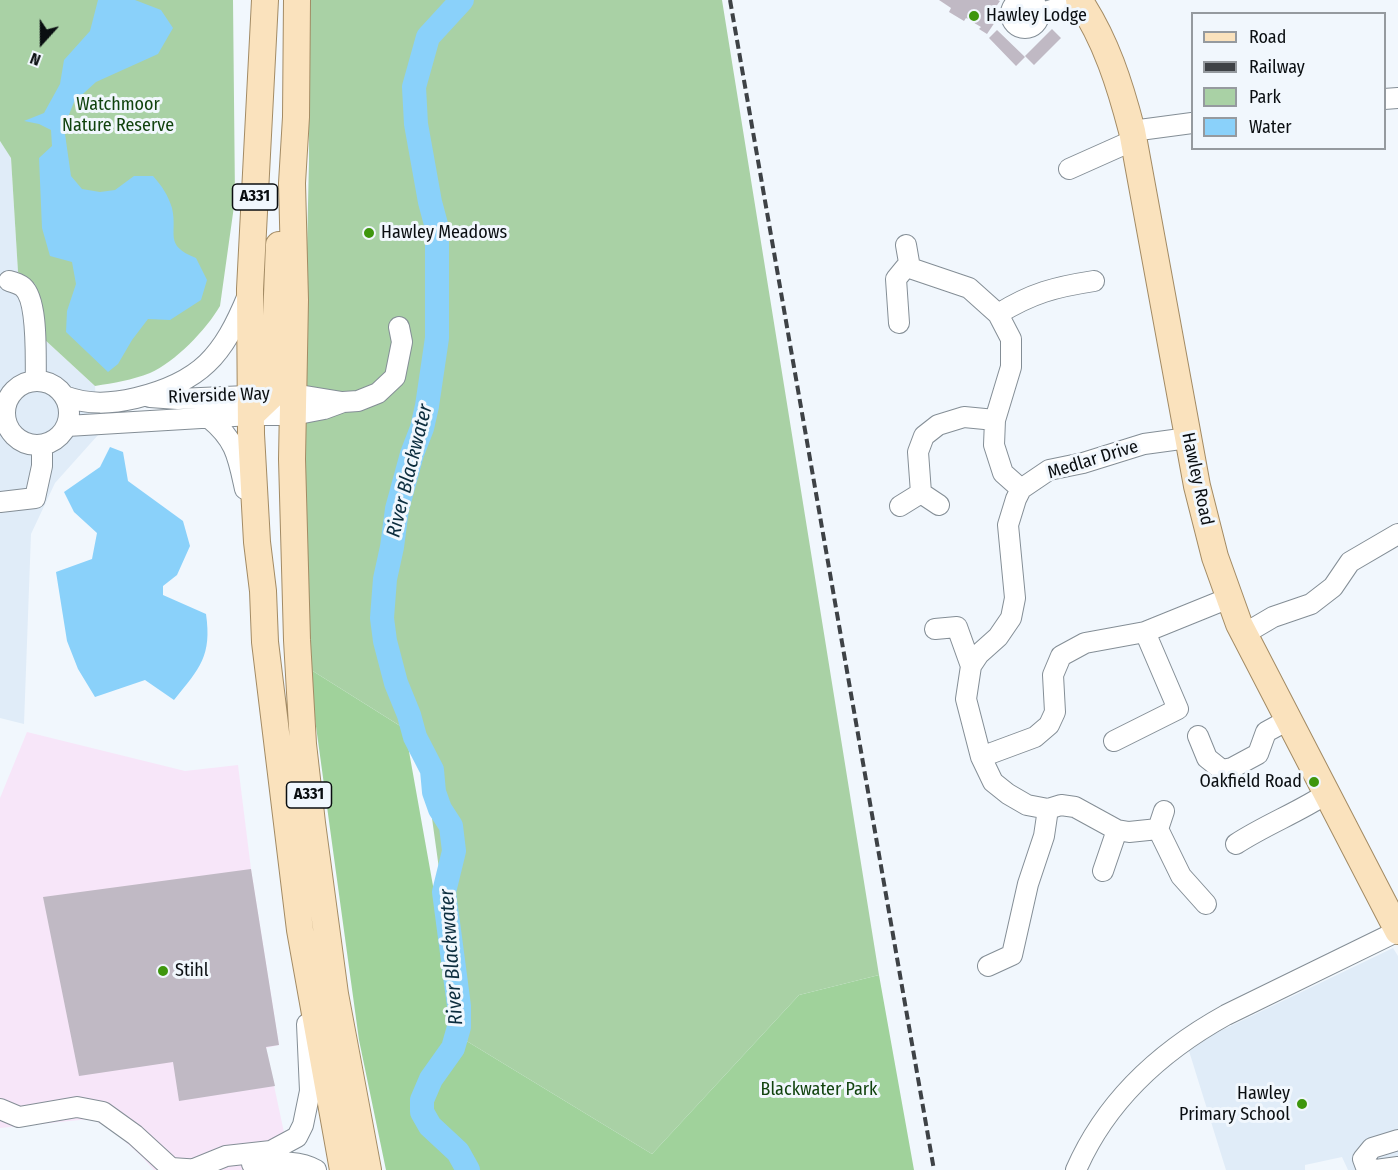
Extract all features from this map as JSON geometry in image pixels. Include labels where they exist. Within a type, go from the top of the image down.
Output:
[{"type":"main road","name":"A331","points":[[265,0],[250,289],[272,403],[292,459],[294,563],[303,744],[335,994],[368,1170]]},
{"type":"main road","name":"A331","points":[[297,0],[297,70],[292,183],[279,244],[272,403],[257,542],[263,591],[266,653],[300,930],[343,1170]]},
{"type":"main road","name":"Hawley Road","points":[[1079,0],[1107,53],[1124,100],[1133,136],[1204,517],[1229,598],[1244,634],[1398,931]]},
{"type":"street","points":[[1039,14],[1079,0]]},
{"type":"street","points":[[1069,169],[1133,136],[1191,123]]},
{"type":"street","points":[[906,245],[910,268]]},
{"type":"street","points":[[899,322],[896,279],[905,268],[910,268],[969,288],[998,314],[1011,339],[1011,367],[995,420],[994,445],[1003,473],[1021,489],[1008,525],[1015,598],[1011,618],[998,637],[979,654],[971,666],[966,699],[981,757],[993,782],[1027,805],[1048,809],[1061,805],[1075,807],[1117,830],[1129,832],[1161,820],[1180,876],[1206,904]]},
{"type":"street","points":[[9,281],[23,287],[30,299],[34,322],[36,381],[21,385],[4,400],[3,424],[15,436],[27,443],[42,445],[52,441],[60,436],[67,426],[69,413],[64,396]]},
{"type":"street","points":[[998,314],[1022,299],[1055,287],[1094,281]]},
{"type":"street","name":"Riverside Way","points":[[36,381],[56,387],[64,396],[81,402],[94,403],[144,396],[169,388],[194,375],[211,360],[233,330],[250,289]]},
{"type":"street","points":[[272,403],[358,401],[378,393],[395,377],[402,342],[399,327]]},
{"type":"street","name":"Riverside Way","points":[[144,396],[272,403]]},
{"type":"street","name":"Riverside Way","points":[[67,426],[208,418],[272,403]]},
{"type":"street","points":[[921,493],[918,452],[924,436],[938,425],[964,417],[995,420]]},
{"type":"street","name":"Riverside Way","points":[[208,418],[228,435],[236,450],[257,542]]},
{"type":"street","name":"Medlar Drive","points":[[1021,489],[1049,470],[1083,463],[1144,444],[1188,438]]},
{"type":"street","points":[[0,502],[35,498],[42,466],[42,445]]},
{"type":"street","points":[[921,493],[939,505]]},
{"type":"street","points":[[900,506],[921,493]]},
{"type":"street","points":[[1244,634],[1273,617],[1311,604],[1333,587],[1350,562],[1398,534]]},
{"type":"street","points":[[981,757],[1035,738],[1048,725],[1055,712],[1053,675],[1061,656],[1085,643],[1145,632],[1229,598]]},
{"type":"street","points":[[935,629],[957,627],[971,666]]},
{"type":"street","points":[[1114,741],[1178,709],[1145,632]]},
{"type":"street","points":[[1198,736],[1207,758],[1222,770],[1232,768],[1258,754],[1266,732],[1288,720]]},
{"type":"street","points":[[1236,844],[1253,833],[1300,811],[1326,794]]},
{"type":"street","points":[[988,966],[1012,955],[1028,884],[1044,836],[1048,809]]},
{"type":"street","points":[[1103,871],[1117,830]]},
{"type":"street","points":[[0,1109],[19,1117],[77,1107],[103,1112],[135,1135],[171,1168],[188,1169],[226,1156],[271,1151],[297,1137],[303,1125],[310,1091],[300,930]]},
{"type":"street","points":[[1076,1170],[1089,1141],[1104,1118],[1126,1091],[1169,1052],[1201,1029],[1226,1015],[1398,931]]},
{"type":"street","points":[[1398,1140],[1372,1149],[1363,1159],[1366,1167],[1370,1169],[1398,1167]]},
{"type":"street","points":[[214,1170],[250,1164],[292,1162],[310,1166],[316,1170]]},
{"type":"shaded area","points":[[0,141],[11,157],[18,272],[35,284],[41,305],[44,339],[95,386],[98,435],[55,483],[31,534],[24,724],[0,718]]},
{"type":"shaded area","name":"Stihl","points":[[27,732],[185,771],[238,765],[251,869],[279,1045],[266,1048],[292,1170],[154,1170],[109,1127],[90,1119],[0,1128],[0,798]]},
{"type":"shaded area","name":"Hawley Primary School","points":[[1393,948],[1398,956],[1398,1170],[1348,1170],[1342,1157],[1305,1165],[1305,1170],[1226,1170],[1189,1051],[1214,1034]]},
{"type":"green space","name":"Watchmoor Nature Reserve","points":[[0,0],[233,0],[235,199],[220,306],[207,325],[189,344],[170,361],[150,373],[95,386],[44,339],[41,305],[35,284],[18,272],[11,158],[0,141]]},
{"type":"green space","name":"Hawley Meadows","points":[[308,0],[722,0],[879,975],[799,995],[652,1154],[460,1037],[459,1013],[421,739],[308,668],[301,514],[309,160]]},
{"type":"green space","name":"Blackwater Park","points":[[308,668],[405,729],[460,1037],[652,1154],[799,995],[879,975],[914,1170],[386,1170],[359,1040]]},
{"type":"water","points":[[98,0],[135,0],[161,10],[173,28],[158,54],[96,82],[74,102],[64,127],[71,176],[82,189],[100,192],[115,190],[134,176],[153,176],[169,199],[172,208],[175,243],[196,258],[207,280],[201,300],[170,320],[148,319],[118,364],[108,372],[66,332],[67,311],[76,284],[72,262],[50,256],[42,228],[39,158],[52,146],[51,130],[39,124],[24,121],[44,113],[60,84],[64,60],[90,31]]},
{"type":"water","points":[[110,447],[123,452],[128,481],[183,521],[190,546],[177,575],[163,586],[163,595],[206,614],[207,641],[197,670],[174,700],[145,680],[95,697],[78,669],[67,641],[56,572],[92,559],[97,533],[74,512],[64,492],[100,467]]},
{"type":"building","name":"Hawley Lodge","points":[[939,0],[998,0],[1000,1],[990,15],[997,19],[987,34],[979,29],[981,27],[966,18],[964,21],[949,12],[951,8]]},
{"type":"building","points":[[1052,29],[1061,38],[1034,65],[1025,56]]},
{"type":"building","points":[[997,30],[1025,57],[1016,66],[989,38]]},
{"type":"building","name":"Stihl","points":[[251,869],[279,1045],[266,1047],[275,1086],[179,1101],[173,1062],[79,1076],[43,897]]},
{"type":"waterway","name":"River Blackwater","points":[[462,0],[428,37],[414,87],[416,124],[437,228],[437,338],[422,428],[412,454],[397,509],[385,579],[382,618],[385,641],[396,683],[415,737],[432,770],[434,792],[440,809],[451,826],[454,851],[444,892],[459,1006],[459,1027],[453,1048],[431,1079],[422,1100],[422,1112],[430,1126],[458,1152],[468,1170]]},
{"type":"railway","points":[[730,0],[934,1170]]},
{"type":"place","name":"Hawley Lodge","points":[[974,16]]},
{"type":"place","name":"Hawley Meadows","points":[[369,233]]},
{"type":"place","name":"Oakfield Road","points":[[1314,782]]},
{"type":"place","name":"Stihl","points":[[163,971]]},
{"type":"place","name":"Hawley Primary School","points":[[1302,1104]]}]
